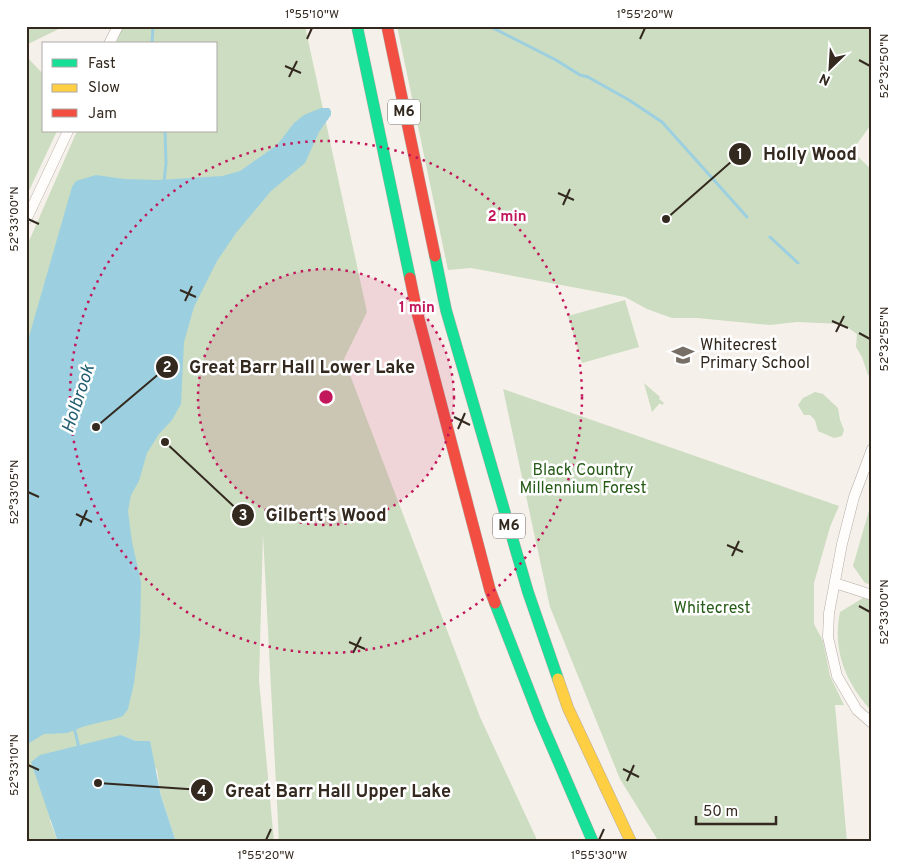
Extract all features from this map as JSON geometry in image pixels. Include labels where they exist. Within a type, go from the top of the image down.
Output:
[{"type":"highway","name":"M6","points":[[357,26],[417,312],[490,590],[540,719],[593,842]]},
{"type":"highway","name":"M6","points":[[387,26],[446,310],[525,583],[568,708],[630,842]]},
{"type":"street","points":[[110,42],[118,26]]},
{"type":"street","points":[[26,220],[68,132]]},
{"type":"street","points":[[872,449],[854,498],[829,613],[828,637],[837,676],[857,710],[872,723]]},
{"type":"street","points":[[835,583],[872,595]]},
{"type":"green space","points":[[26,26],[65,26],[26,45]]},
{"type":"green space","points":[[123,26],[305,26],[367,312],[344,359],[480,717],[538,842],[279,842],[263,534],[259,680],[274,842],[176,842],[161,796],[157,770],[136,741],[121,735],[50,821],[58,842],[26,842],[26,248],[77,132],[218,132],[218,42],[117,42]]},
{"type":"green space","points":[[397,26],[872,26],[872,123],[852,151],[872,170],[872,377],[868,375],[862,357],[856,347],[857,334],[843,324],[797,322],[770,325],[697,318],[672,318],[647,309],[625,297],[471,268],[448,270]]},
{"type":"green space","points":[[26,56],[42,73],[42,132],[57,132],[26,197]]},
{"type":"green space","points":[[625,300],[639,347],[582,363],[568,316]]},
{"type":"green space","points":[[644,383],[664,403],[662,405],[660,403],[652,412]]},
{"type":"green space","points":[[503,389],[839,506],[830,527],[814,583],[814,624],[823,641],[830,676],[844,705],[835,705],[847,842],[659,842],[620,779],[550,607]]},
{"type":"green space","points":[[815,392],[823,394],[838,408],[844,430],[842,436],[834,438],[818,431],[815,420],[810,415],[804,415],[798,405],[803,398]]},
{"type":"green space","points":[[872,500],[872,585],[865,583],[853,566]]},
{"type":"green space","points":[[863,598],[872,601],[872,711],[848,678],[843,666],[838,640],[840,612]]},
{"type":"water","points":[[321,108],[329,108],[331,115],[319,132],[305,163],[271,191],[236,233],[217,261],[194,307],[184,342],[181,404],[172,420],[159,434],[147,453],[139,481],[131,495],[128,511],[132,542],[141,582],[140,635],[134,683],[128,709],[123,716],[67,733],[44,734],[26,745],[26,734],[29,730],[29,725],[26,720],[26,347],[72,187],[76,181],[96,175],[124,179],[158,180],[222,176],[240,171],[277,145],[294,123],[304,115]]},
{"type":"water","points":[[121,735],[136,741],[150,741],[161,796],[176,842],[58,842],[31,762],[40,755]]},
{"type":"waterway","name":"Holbrook","points":[[152,42],[153,26]]},
{"type":"waterway","points":[[489,26],[556,60],[580,75],[588,77],[629,100],[662,122],[747,217]]},
{"type":"waterway","name":"Holbrook","points":[[164,182],[166,163],[165,132]]},
{"type":"waterway","points":[[770,237],[798,263]]},
{"type":"waterway","name":"Holbrook","points":[[74,727],[79,748]]},
{"type":"traffic: fast","points":[[357,26],[410,278]]},
{"type":"traffic: fast","points":[[435,256],[446,310],[528,592],[558,679]]},
{"type":"traffic: fast","points":[[495,603],[540,719],[593,842]]},
{"type":"traffic: slow","points":[[558,679],[568,708],[631,842]]},
{"type":"traffic: jam","points":[[387,26],[435,256]]},
{"type":"traffic: jam","points":[[410,278],[417,312],[495,603]]},
{"type":"place","name":"Holly Wood","points":[[666,219]]},
{"type":"place","name":"Whitecrest Primary School","points":[[683,355]]},
{"type":"place","name":"Great Barr Hall Lower Lake","points":[[96,427]]},
{"type":"place","name":"Gilbert's Wood","points":[[165,442]]},
{"type":"place","name":"Great Barr Hall Upper Lake","points":[[98,783]]},
{"type":"park label","name":"Black Country Millennium Forest","points":[[583,480]]},
{"type":"park label","name":"Whitecrest","points":[[712,609]]}]
